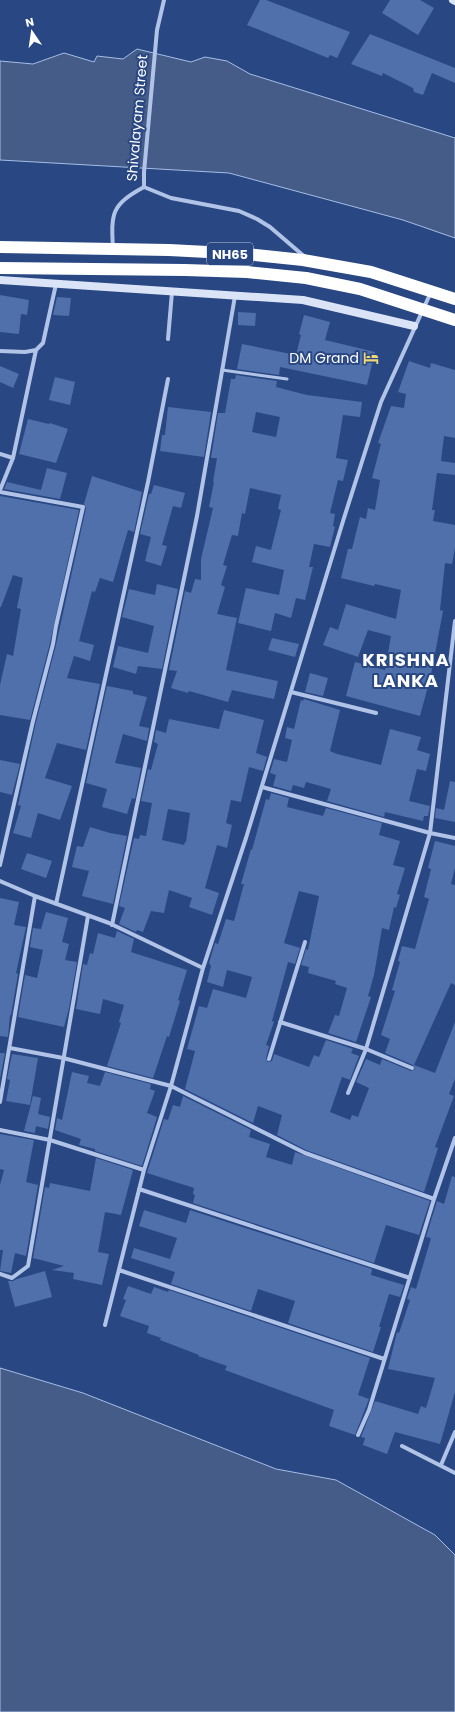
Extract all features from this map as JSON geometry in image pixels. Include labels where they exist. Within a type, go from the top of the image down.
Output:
[{"type":"highway","name":"NH65","points":[[0,247],[113,249],[246,254],[310,262],[371,272],[455,299]]},
{"type":"highway","name":"NH65","points":[[0,268],[185,270],[306,278],[360,289],[455,320]]},
{"type":"street","name":"Shivalayam Street","points":[[113,249],[112,223],[116,208],[130,195],[144,187],[144,172],[157,30],[164,0]]},
{"type":"street","points":[[144,187],[171,198],[239,211],[257,219],[270,227],[310,262]]},
{"type":"street","points":[[0,280],[303,300],[414,326]]},
{"type":"street","points":[[0,351],[25,352],[36,350],[44,343],[56,283]]},
{"type":"street","points":[[105,1325],[144,1170],[171,1086],[203,968],[262,787],[381,402],[422,308],[431,291]]},
{"type":"street","points":[[168,339],[172,292]]},
{"type":"street","points":[[112,925],[197,516],[235,296]]},
{"type":"street","points":[[0,865],[36,706],[53,644],[83,507],[0,491],[13,458],[36,350]]},
{"type":"street","points":[[56,904],[148,482],[168,379]]},
{"type":"street","points":[[0,454],[13,458]]},
{"type":"street","points":[[348,1093],[366,1049],[430,834],[455,621]]},
{"type":"street","points":[[291,692],[376,713]]},
{"type":"street","points":[[262,787],[430,834],[455,838]]},
{"type":"street","points":[[0,881],[112,925],[203,968]]},
{"type":"street","points":[[0,1102],[35,896]]},
{"type":"street","points":[[0,1274],[12,1278],[28,1266],[88,916]]},
{"type":"street","points":[[269,1059],[305,942]]},
{"type":"street","points":[[280,1022],[366,1049],[412,1068]]},
{"type":"street","points":[[10,1048],[64,1058],[171,1086],[305,1153],[434,1199]]},
{"type":"street","points":[[0,1130],[50,1140],[144,1170]]},
{"type":"street","points":[[358,1435],[369,1410],[434,1199],[455,1138]]},
{"type":"street","points":[[139,1189],[410,1278]]},
{"type":"street","points":[[119,1270],[384,1359]]},
{"type":"street","points":[[441,1465],[455,1432]]},
{"type":"street","points":[[402,1446],[455,1473]]},
{"type":"lane","points":[[222,370],[288,379]]},
{"type":"water","points":[[137,49],[191,62],[205,57],[227,61],[250,74],[455,138],[455,238],[403,220],[229,173],[0,160],[0,61],[33,64],[64,53],[94,62],[97,56],[123,59]]},
{"type":"water","points":[[0,1368],[83,1393],[276,1469],[336,1480],[435,1535],[455,1555],[455,1712],[0,1712]]},
{"type":"building","points":[[260,0],[266,0],[350,32],[337,58],[330,55],[328,58],[247,25]]},
{"type":"building","points":[[390,0],[420,0],[434,8],[418,35],[382,13]]},
{"type":"building","points":[[370,34],[455,68],[455,83],[432,73],[423,95],[414,92],[413,88],[383,73],[382,76],[351,64]]},
{"type":"building","points":[[0,295],[29,300],[27,315],[21,314],[19,334],[0,332]]},
{"type":"building","points":[[57,297],[71,298],[69,316],[53,315]]},
{"type":"building","points":[[238,312],[256,313],[255,326],[238,325]]},
{"type":"building","points":[[304,315],[330,322],[325,340],[375,352],[367,385],[280,367],[279,375],[237,369],[242,344],[296,355]]},
{"type":"building","points":[[409,361],[430,368],[431,363],[455,370],[455,438],[444,436],[441,461],[455,463],[455,475],[437,473],[432,510],[435,510],[433,521],[455,525],[455,548],[452,564],[445,563],[440,610],[443,611],[431,675],[420,716],[346,696],[355,662],[385,670],[391,636],[368,630],[358,657],[323,645],[330,627],[338,630],[346,604],[396,619],[401,590],[375,584],[374,586],[341,578],[348,549],[352,549],[360,517],[366,519],[368,508],[375,510],[380,480],[372,478],[381,444],[378,443],[391,406],[404,408],[406,394],[398,392]]},
{"type":"building","points":[[0,366],[19,374],[13,388],[0,382]]},
{"type":"building","points":[[236,375],[277,381],[276,387],[307,395],[362,402],[360,417],[343,415],[336,458],[348,460],[343,481],[338,480],[330,513],[335,514],[333,526],[335,527],[330,547],[314,544],[309,567],[313,567],[305,600],[296,598],[291,618],[275,613],[271,631],[238,623],[246,588],[279,595],[284,570],[252,562],[256,546],[271,550],[281,510],[278,509],[281,495],[250,488],[245,514],[242,513],[238,536],[232,535],[223,565],[227,566],[221,585],[225,587],[217,614],[237,618],[226,670],[278,681],[274,699],[232,690],[228,702],[189,691],[188,693],[171,688],[177,671],[169,670],[185,591],[191,593],[195,579],[201,580],[201,559],[213,508],[209,507],[217,458],[211,458],[218,413],[225,413],[231,379],[235,379]],"holes":[[[256,412],[280,417],[276,437],[252,432]]]},
{"type":"building","points":[[55,377],[75,382],[70,405],[49,400]]},
{"type":"building","points":[[168,407],[211,412],[204,457],[160,451],[162,435],[165,435]]},
{"type":"building","points":[[28,419],[50,423],[68,429],[56,463],[19,454]]},
{"type":"building","points":[[47,468],[67,473],[60,499],[4,489],[7,482],[41,490]]},
{"type":"building","points":[[92,476],[142,492],[134,532],[128,530],[113,582],[100,578],[95,592],[92,591],[79,641],[94,645],[90,661],[74,656],[67,678],[100,684],[86,750],[57,743],[45,778],[72,786],[60,820],[38,813],[31,838],[13,833],[21,806],[18,805],[36,722],[56,645],[86,508],[84,504]]},
{"type":"building","points":[[154,485],[185,493],[181,508],[173,506],[162,545],[167,546],[161,566],[145,561],[151,537],[140,534],[149,494],[151,494]]},
{"type":"building","points":[[0,496],[79,510],[50,643],[30,720],[0,715],[0,685],[7,654],[13,656],[21,609],[17,608],[23,578],[13,575],[0,607]]},
{"type":"building","points":[[157,584],[178,589],[162,669],[138,666],[136,674],[113,667],[118,646],[148,653],[154,626],[122,617],[129,589],[155,595]]},
{"type":"building","points":[[272,638],[299,644],[295,657],[268,650]]},
{"type":"building","points":[[310,673],[328,678],[323,696],[305,692]]},
{"type":"building","points":[[107,686],[133,691],[133,694],[147,697],[139,726],[149,728],[147,741],[123,734],[115,763],[141,768],[135,799],[132,798],[127,814],[102,807],[107,789],[86,783]]},
{"type":"building","points":[[304,699],[340,710],[330,751],[337,754],[381,765],[390,729],[421,737],[417,750],[430,754],[426,771],[417,769],[409,801],[430,806],[428,816],[424,816],[423,821],[385,812],[384,817],[327,801],[331,789],[306,782],[304,788],[293,785],[291,791],[273,786],[276,775],[270,773],[274,759],[287,762],[292,740],[285,738],[287,727],[294,729],[301,700],[303,701]]},
{"type":"building","points":[[224,710],[264,720],[256,753],[267,757],[263,771],[249,767],[241,802],[231,800],[226,823],[232,825],[227,848],[217,845],[205,888],[219,893],[212,915],[189,907],[192,898],[169,890],[164,913],[151,911],[143,932],[137,930],[136,932],[119,924],[125,908],[119,906],[134,838],[139,839],[140,835],[146,836],[152,803],[141,801],[148,769],[151,770],[158,744],[154,742],[156,730],[166,733],[169,719],[219,729]],"holes":[[[168,809],[190,813],[186,842],[184,845],[162,840]]]},
{"type":"building","points":[[0,760],[20,764],[12,795],[0,792]]},
{"type":"building","points":[[450,781],[455,782],[455,822],[435,818],[436,808],[444,810]]},
{"type":"building","points":[[271,793],[289,798],[287,807],[323,816],[326,808],[382,823],[379,835],[400,841],[393,865],[405,868],[397,894],[400,895],[396,908],[394,907],[389,930],[382,928],[374,975],[368,996],[371,997],[356,1042],[328,1033],[335,1015],[339,1016],[347,988],[335,984],[336,981],[308,973],[309,967],[301,965],[306,949],[308,950],[319,896],[299,891],[284,943],[300,948],[295,964],[288,962],[272,1021],[274,1022],[266,1045],[269,1046],[266,1058],[268,1062],[272,1061],[274,1054],[309,1067],[314,1055],[319,1057],[326,1040],[353,1049],[351,1053],[359,1056],[350,1080],[342,1077],[330,1112],[350,1120],[352,1115],[358,1117],[369,1088],[356,1082],[366,1059],[380,1065],[382,1059],[411,1071],[415,1069],[413,1065],[385,1053],[390,1039],[381,1035],[395,991],[392,990],[400,962],[398,961],[402,946],[415,949],[429,899],[424,897],[431,869],[428,868],[435,841],[455,846],[455,868],[451,884],[455,885],[455,985],[451,983],[414,1065],[435,1073],[455,1022],[455,1079],[449,1094],[454,1096],[435,1147],[438,1148],[424,1192],[306,1150],[277,1135],[282,1115],[258,1106],[253,1123],[185,1089],[195,1051],[187,1049],[199,1006],[207,1008],[213,989],[246,998],[252,977],[227,970],[223,987],[207,982],[211,966],[209,963],[215,943],[218,944],[226,919],[234,921],[244,884],[241,884],[251,849],[252,850],[266,799],[269,800]]},
{"type":"building","points":[[90,827],[127,836],[113,904],[82,896],[89,871],[72,867],[77,846],[83,847]]},
{"type":"building","points":[[27,853],[52,861],[46,878],[21,869]]},
{"type":"building","points":[[0,898],[19,902],[14,925],[26,927],[16,973],[18,974],[10,1015],[8,1037],[0,1036]]},
{"type":"building","points":[[46,912],[68,918],[62,942],[69,944],[65,960],[77,962],[64,1027],[18,1017],[25,975],[37,978],[43,950],[30,947],[33,928],[41,929]]},
{"type":"building","points":[[117,931],[134,939],[131,952],[187,970],[178,1000],[180,1001],[169,1037],[167,1036],[153,1078],[107,1066],[121,1023],[119,1022],[124,1005],[103,999],[100,1014],[76,1009],[83,964],[87,965],[90,953],[93,954],[98,933],[115,938]]},
{"type":"building","points":[[0,1053],[5,1053],[0,1079]]},
{"type":"building","points":[[12,1054],[38,1058],[30,1105],[6,1101],[10,1080],[7,1079]]},
{"type":"building","points":[[72,1072],[89,1076],[87,1083],[100,1086],[105,1072],[151,1084],[150,1089],[155,1091],[147,1113],[157,1117],[142,1166],[95,1151],[95,1149],[79,1145],[81,1139],[55,1130],[57,1118],[62,1120]]},
{"type":"building","points":[[33,1096],[41,1098],[38,1114],[50,1117],[48,1129],[36,1126],[35,1133],[24,1131]]},
{"type":"building","points":[[183,1096],[251,1130],[249,1137],[270,1144],[266,1157],[292,1165],[295,1152],[430,1201],[419,1235],[386,1225],[374,1263],[193,1203],[195,1195],[193,1194],[194,1188],[147,1173],[164,1119],[168,1120],[173,1105],[180,1107]]},
{"type":"building","points":[[0,1134],[34,1140],[26,1182],[38,1185],[26,1256],[15,1253],[11,1273],[0,1271],[3,1250],[0,1250],[0,1185],[4,1170],[0,1169]]},
{"type":"building","points":[[96,1158],[133,1170],[121,1215],[105,1212],[98,1252],[109,1254],[102,1285],[73,1279],[74,1273],[52,1270],[64,1266],[33,1258],[45,1187],[49,1188],[50,1183],[90,1191]]},
{"type":"building","points":[[452,1176],[455,1177],[455,1392],[440,1444],[395,1432],[387,1454],[363,1445],[365,1438],[361,1437],[375,1401],[418,1414],[421,1406],[426,1408],[435,1378],[388,1369],[397,1332],[399,1333],[410,1300],[407,1299],[411,1287],[416,1289],[431,1238],[426,1237],[437,1201],[444,1204]]},
{"type":"building","points":[[144,1210],[186,1223],[190,1210],[372,1269],[371,1275],[404,1285],[400,1297],[389,1294],[373,1352],[288,1323],[295,1301],[258,1289],[251,1311],[171,1284],[175,1272],[131,1258],[134,1248],[170,1259],[177,1238],[139,1226]]},
{"type":"building","points":[[45,1271],[52,1297],[15,1307],[8,1281],[13,1281]]},
{"type":"building","points":[[128,1286],[151,1294],[154,1287],[168,1292],[169,1290],[370,1358],[358,1395],[369,1399],[355,1435],[329,1426],[334,1410],[225,1370],[227,1366],[160,1340],[161,1338],[147,1333],[149,1326],[120,1316],[126,1300],[123,1299]]},
{"type":"place","name":"DM Grand","points":[[371,358]]},
{"type":"district","name":"KRISHNA LANKA","points":[[406,669]]}]
